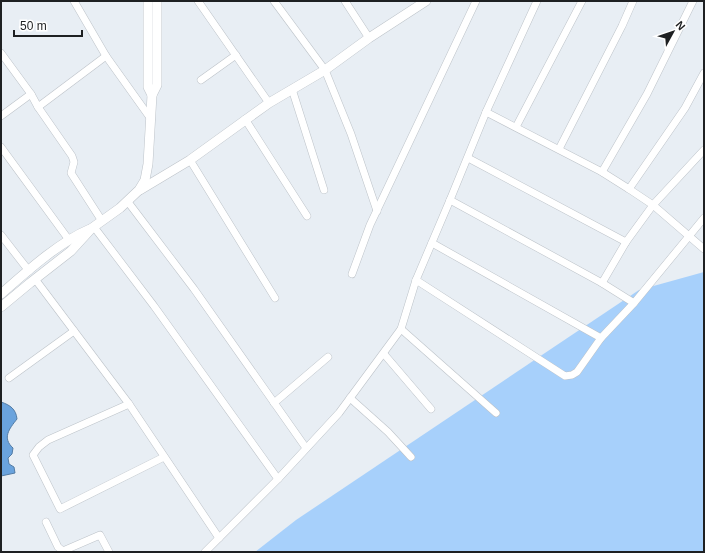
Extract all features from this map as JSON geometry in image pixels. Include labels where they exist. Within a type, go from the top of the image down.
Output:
[{"type":"street","points":[[74,1],[106,56],[151,119]]},
{"type":"street","points":[[148,1],[148,87],[152,95]]},
{"type":"street","points":[[1,308],[71,251],[93,228],[128,202],[139,190],[145,180],[148,164],[152,95],[157,86],[157,1]]},
{"type":"street","points":[[198,1],[269,103]]},
{"type":"street","points":[[274,1],[325,70],[351,134],[378,211]]},
{"type":"street","points":[[345,1],[369,38]]},
{"type":"street","points":[[139,190],[190,160],[269,103],[325,70],[416,4],[426,1]]},
{"type":"street","points":[[352,274],[370,225],[378,211],[476,1]]},
{"type":"street","points":[[206,552],[278,479],[339,413],[401,330],[416,280],[486,112],[537,1]]},
{"type":"street","points":[[516,127],[582,1]]},
{"type":"street","points":[[559,149],[622,26],[633,1]]},
{"type":"street","points":[[602,172],[648,94],[693,1]]},
{"type":"street","points":[[1,54],[31,94],[38,107],[72,156],[74,162],[71,173],[102,221]]},
{"type":"street","points":[[201,80],[236,55]]},
{"type":"street","points":[[38,107],[106,56]]},
{"type":"street","points":[[630,189],[685,108],[704,73]]},
{"type":"street","points":[[292,89],[324,190]]},
{"type":"street","points":[[1,116],[31,94]]},
{"type":"street","points":[[486,112],[559,149],[630,189],[653,205],[704,249]]},
{"type":"street","points":[[245,119],[307,216]]},
{"type":"street","points":[[1,147],[69,240]]},
{"type":"street","points":[[602,283],[626,242],[653,205],[704,150]]},
{"type":"street","points":[[468,158],[626,242]]},
{"type":"street","points":[[190,160],[275,298]]},
{"type":"street","points":[[450,200],[634,302]]},
{"type":"street","points":[[128,202],[194,289],[306,448]]},
{"type":"street","points":[[416,280],[565,376],[572,375],[577,372],[601,338],[634,302],[704,218]]},
{"type":"street","points":[[1,294],[69,240],[93,228]]},
{"type":"street","points":[[93,228],[154,306],[278,479]]},
{"type":"street","points":[[1,235],[29,271]]},
{"type":"street","points":[[432,243],[601,338]]},
{"type":"street","points":[[35,279],[129,404],[219,538]]},
{"type":"street","points":[[401,330],[496,413]]},
{"type":"street","points":[[9,378],[74,331]]},
{"type":"street","points":[[384,354],[431,409]]},
{"type":"street","points":[[274,403],[328,357]]},
{"type":"street","points":[[350,398],[388,432],[411,457]]},
{"type":"street","points":[[129,404],[48,440],[39,447],[33,455],[60,509],[164,457]]},
{"type":"street","points":[[46,522],[58,547],[63,551],[100,535],[109,552]]},
{"type":"shaded area","points":[[704,272],[704,552],[255,552],[296,520],[639,290]]},
{"type":"shaded area","points":[[1,402],[12,408],[17,419],[11,426],[7,437],[13,448],[12,454],[8,458],[9,464],[14,467],[15,473],[1,476]]}]
